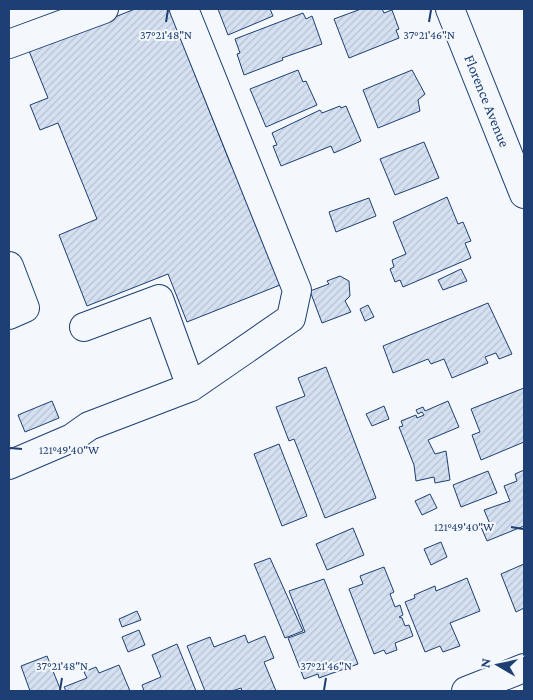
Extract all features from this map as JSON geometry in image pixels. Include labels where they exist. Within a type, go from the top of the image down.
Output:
[{"type":"street","points":[[9,44],[104,9]]},
{"type":"street","points":[[9,465],[72,438],[89,426],[191,387],[291,318],[297,290],[184,9]]},
{"type":"street","name":"Florence Avenue","points":[[450,9],[524,194]]},
{"type":"street","points":[[9,266],[25,308],[9,314]]},
{"type":"street","points":[[84,327],[158,298],[191,387]]},
{"type":"street","points":[[466,691],[524,668]]},
{"type":"building","points":[[135,9],[169,9],[231,165],[237,163],[285,283],[187,322],[168,274],[87,306],[59,235],[97,219],[58,123],[40,130],[30,105],[48,98],[29,51]]},
{"type":"building","points":[[218,9],[270,9],[273,16],[228,35]]},
{"type":"building","points":[[361,9],[382,9],[384,13],[392,10],[399,29],[396,30],[399,38],[349,58],[334,19]]},
{"type":"building","points":[[303,13],[306,19],[312,16],[322,44],[282,58],[283,60],[244,75],[237,54],[240,53],[235,39]]},
{"type":"building","points":[[298,70],[303,82],[306,81],[317,105],[266,127],[250,89]]},
{"type":"building","points":[[412,70],[425,94],[418,100],[420,111],[378,128],[363,90]]},
{"type":"building","points":[[340,106],[341,108],[346,106],[361,141],[334,153],[331,146],[281,166],[273,146],[277,145],[272,133],[320,110],[322,113]]},
{"type":"building","points":[[424,142],[439,178],[395,195],[380,159]]},
{"type":"building","points":[[447,197],[458,224],[463,222],[471,241],[465,243],[471,258],[403,287],[400,280],[395,282],[390,269],[394,267],[392,260],[406,254],[393,222]]},
{"type":"building","points":[[369,198],[376,216],[336,232],[329,212]]},
{"type":"building","points":[[461,269],[467,281],[443,290],[438,280]]},
{"type":"building","points":[[340,276],[349,281],[350,296],[345,301],[351,312],[322,323],[310,291],[329,284],[327,281]]},
{"type":"building","points":[[488,303],[512,354],[499,359],[496,353],[485,357],[488,363],[452,378],[444,359],[431,364],[428,359],[393,373],[383,346]]},
{"type":"building","points":[[368,305],[374,317],[365,321],[360,309]]},
{"type":"building","points":[[326,367],[376,498],[325,518],[294,439],[289,441],[276,407],[305,396],[298,378]]},
{"type":"building","points":[[524,388],[524,442],[481,460],[472,435],[480,432],[471,409]]},
{"type":"building","points":[[52,401],[59,418],[25,432],[18,415]]},
{"type":"building","points":[[448,401],[459,427],[428,440],[435,454],[446,451],[450,480],[435,483],[434,477],[416,481],[414,465],[399,427],[403,426],[401,421],[416,415],[417,418],[424,415],[422,412],[418,414],[416,410],[423,407],[425,411]]},
{"type":"building","points":[[384,406],[389,419],[372,426],[366,414]]},
{"type":"building","points":[[279,444],[307,516],[282,526],[254,454]]},
{"type":"building","points":[[524,470],[524,526],[487,541],[481,527],[490,524],[484,510],[510,501],[504,486],[517,481],[515,474]]},
{"type":"building","points":[[488,471],[497,493],[461,507],[453,485]]},
{"type":"building","points":[[430,494],[437,508],[422,515],[415,501]]},
{"type":"building","points":[[353,528],[364,555],[327,570],[316,544]]},
{"type":"building","points":[[441,542],[447,557],[431,565],[424,549]]},
{"type":"building","points":[[270,558],[303,631],[285,638],[254,564]]},
{"type":"building","points":[[524,564],[524,608],[516,612],[501,574]]},
{"type":"building","points":[[384,567],[394,592],[390,594],[395,607],[400,605],[403,615],[399,617],[402,618],[405,626],[409,625],[413,636],[395,643],[397,650],[386,654],[384,650],[374,654],[349,589],[363,584],[360,576]]},
{"type":"building","points":[[467,578],[480,611],[450,623],[460,646],[443,652],[440,646],[425,652],[405,602],[415,598],[414,595],[435,586],[436,591]]},
{"type":"building","points":[[324,579],[358,664],[319,678],[318,674],[304,679],[288,638],[305,632],[289,591]]},
{"type":"building","points":[[137,611],[141,620],[122,627],[119,619]]},
{"type":"building","points":[[139,630],[145,645],[128,652],[122,637]]},
{"type":"building","points":[[245,635],[248,643],[265,636],[274,658],[264,662],[276,691],[242,691],[241,688],[232,691],[205,691],[187,646],[210,637],[214,647]]},
{"type":"building","points":[[177,644],[196,691],[144,691],[142,685],[161,677],[152,655]]},
{"type":"building","points":[[47,656],[61,691],[30,691],[21,666]]},
{"type":"building","points":[[119,665],[130,691],[66,691],[64,687],[87,678],[84,672],[96,667],[99,673]]}]
